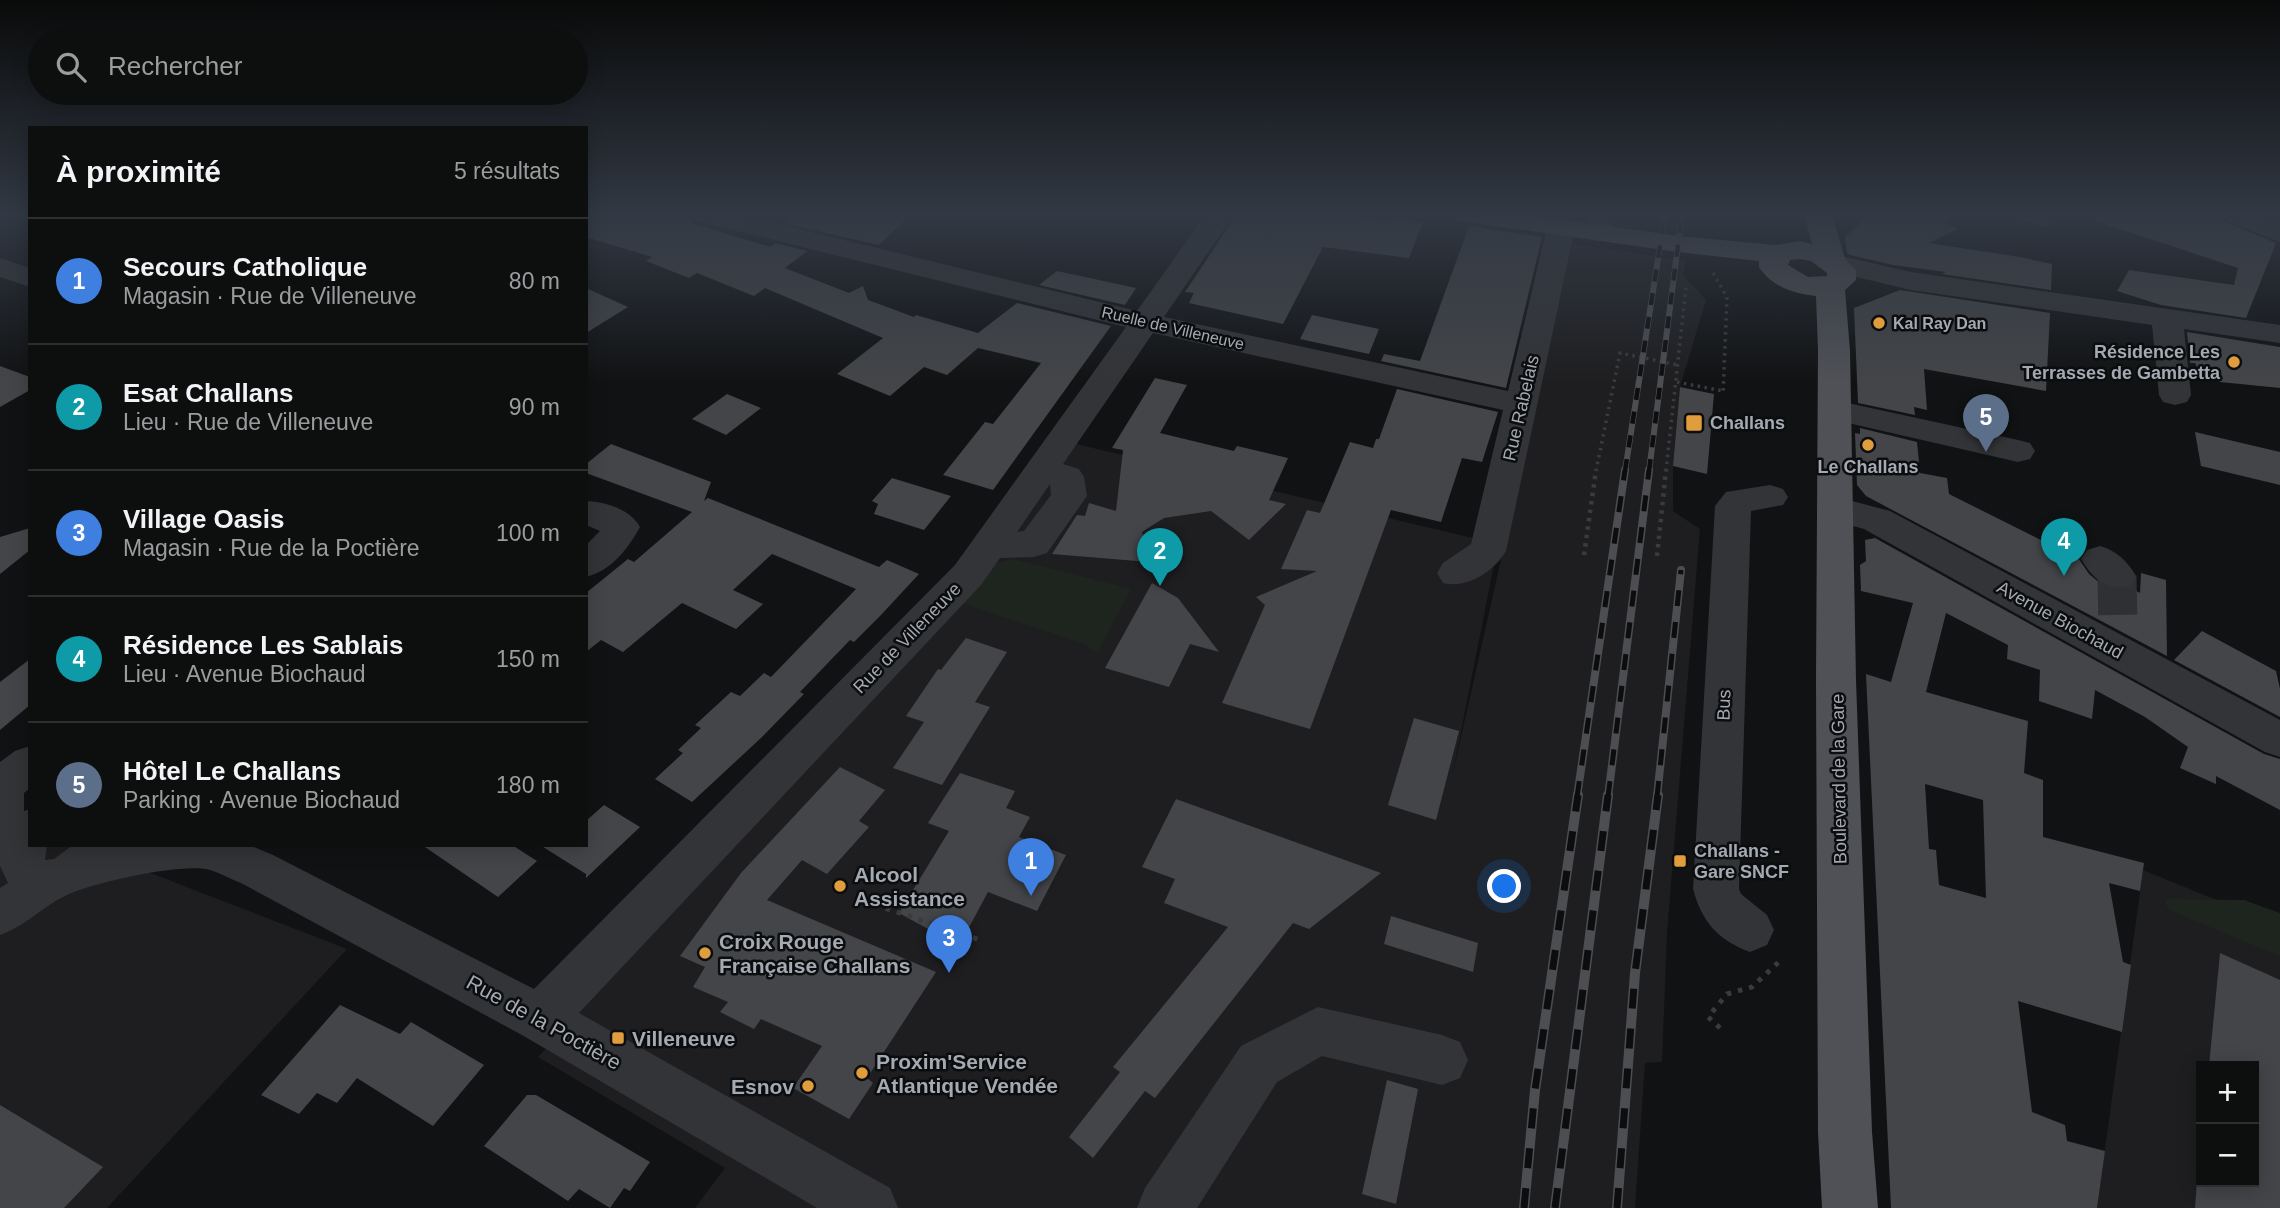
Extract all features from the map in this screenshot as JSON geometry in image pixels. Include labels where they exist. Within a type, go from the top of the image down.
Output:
[{"type":"main road","name":"Boulevard de la Gare","points":[[1787,270],[1834,350]]},
{"type":"main road","points":[[1791,270],[1810,286],[1833,273]]},
{"type":"main road","name":"Boulevard de la Gare","points":[[1833,273],[1837,509],[1836,680],[1845,1132],[1850,1208]]},
{"type":"street","name":"Ruelle de Villeneuve","points":[[933,270],[1144,322],[1522,404]]},
{"type":"street","name":"Rue de Villeneuve","points":[[540,1018],[968,575],[1180,270]]},
{"type":"street","name":"Rue Rabelais","points":[[1457,573],[1488,551],[1552,270]]},
{"type":"street","points":[[1833,273],[1911,281],[2280,334]]},
{"type":"street","points":[[2167,318],[2175,395]]},
{"type":"street","points":[[1834,410],[2018,451]]},
{"type":"street","name":"Bus","points":[[1750,930],[1721,906],[1716,890],[1730,551],[1733,506],[1739,500],[1770,497]]},
{"type":"street","name":"Avenue Biochaud","points":[[1837,509],[1877,520],[2116,638],[2280,740]]},
{"type":"street","points":[[588,513],[598,514],[622,527],[606,549],[588,562]]},
{"type":"street","name":"Rue de la Poctière","points":[[16,779],[0,805],[15,878],[25,881],[79,863],[204,847],[257,869],[540,1018],[870,1208]]},
{"type":"street","points":[[0,914],[79,863]]},
{"type":"street","points":[[1165,1208],[1259,1064],[1318,1031],[1442,1060]]},
{"type":"path","points":[[1676,382],[1723,393],[1727,297],[1711,271]]},
{"type":"path","points":[[1657,556],[1686,287]]},
{"type":"path","points":[[1584,555],[1591,496],[1620,353],[1678,365]]},
{"type":"path","points":[[864,901],[980,940]]},
{"type":"path","points":[[1720,1028],[1708,1017],[1727,994],[1752,987],[1783,958]]},
{"type":"shaded area","points":[[1566,270],[1684,270],[1683,275],[1706,300],[1680,387],[1673,466],[1673,511],[1700,529],[1667,933],[1662,1062],[1645,1063],[1635,1208],[695,1208],[725,1168],[538,1057],[991,566],[1072,443],[1498,544],[1452,777]]},
{"type":"shaded area","points":[[1013,559],[1131,589],[1098,652],[1079,642],[955,601],[983,567]]},
{"type":"shaded area","points":[[0,813],[28,843],[28,847],[83,847],[347,949],[107,1208],[0,1208]]},
{"type":"shaded area","points":[[2143,870],[2280,926],[2280,1208],[2097,1208]]},
{"type":"shaded area","points":[[2164,899],[2244,900],[2280,913],[2280,956],[2169,910]]},
{"type":"building","points":[[670,270],[791,270],[849,293],[863,286],[868,300],[914,317],[916,315],[978,333],[1017,303],[1111,326],[993,490],[943,475],[985,422],[993,424],[1041,363],[978,348],[947,375],[924,367],[890,396],[837,374],[883,338],[765,288],[754,296],[697,273],[689,278]]},
{"type":"building","points":[[1199,270],[1311,270],[1283,324],[1189,303],[1194,293],[1185,292]]},
{"type":"building","points":[[1453,270],[1534,270],[1506,388],[1381,361],[1384,354],[1420,361]]},
{"type":"building","points":[[1934,270],[2052,270],[2051,290],[1942,274],[1946,272]]},
{"type":"building","points":[[2129,270],[2234,285],[2237,270],[2265,270],[2246,318],[2161,305],[2117,291]]},
{"type":"building","points":[[1057,271],[1136,288],[1125,305],[1039,285]]},
{"type":"building","points":[[588,289],[628,307],[588,332]]},
{"type":"building","points":[[1900,290],[2050,313],[2046,391],[1924,369],[1927,410],[1914,407],[1915,415],[1858,403],[1854,308]]},
{"type":"building","points":[[1312,315],[1379,329],[1369,354],[1300,339]]},
{"type":"building","name":"Résidence Les Terrasses de Gambetta","points":[[2187,332],[2280,347],[2280,388],[2220,382],[2214,373],[2199,371],[2195,363],[2190,363]]},
{"type":"building","points":[[0,366],[28,376],[28,391],[0,407]]},
{"type":"building","points":[[1155,378],[1187,385],[1160,433],[1234,451],[1237,446],[1288,458],[1269,500],[1286,504],[1249,540],[1211,511],[1164,518],[1142,532],[1149,562],[1052,554],[1077,515],[1085,516],[1089,503],[1116,511],[1123,450],[1112,448]]},
{"type":"building","name":"Challans","points":[[1680,387],[1714,394],[1707,474],[1673,466]]},
{"type":"building","points":[[1397,389],[1498,412],[1482,462],[1462,458],[1441,522],[1391,510],[1310,729],[1222,703],[1265,605],[1256,597],[1317,571],[1281,569],[1307,510],[1320,513],[1350,442],[1373,448],[1376,439],[1379,439]]},
{"type":"building","points":[[727,394],[761,408],[726,435],[692,419]]},
{"type":"building","points":[[1860,428],[1917,442],[1920,473],[1947,478],[1949,494],[2079,559],[2089,574],[2106,588],[2131,588],[2140,593],[2141,573],[2166,580],[2167,656],[1866,496],[1857,485],[1855,433],[1860,434]]},
{"type":"building","points":[[2195,432],[2280,452],[2280,485],[2201,466]]},
{"type":"building","points":[[611,444],[711,482],[704,501],[708,498],[879,567],[887,560],[919,574],[854,642],[850,640],[800,692],[804,694],[762,737],[692,802],[655,779],[683,753],[678,750],[701,728],[695,725],[731,692],[740,696],[764,673],[771,677],[856,589],[772,554],[733,590],[763,604],[736,629],[682,603],[623,652],[601,640],[588,650],[588,591],[628,559],[634,562],[692,512],[588,474],[588,462]]},
{"type":"building","points":[[892,478],[951,496],[924,530],[874,514],[878,504],[872,501]]},
{"type":"building","points":[[28,529],[28,552],[0,574],[0,537]]},
{"type":"building","points":[[1875,538],[2264,754],[2280,759],[2280,810],[2216,776],[2216,784],[2180,768],[2188,747],[2145,717],[2095,690],[2092,719],[2039,701],[2040,670],[2007,659],[2008,645],[1946,613],[1926,692],[2028,721],[2024,773],[2043,780],[2043,837],[2144,863],[2140,891],[2109,883],[2123,962],[2131,965],[2122,1032],[2018,1001],[2032,1112],[2065,1125],[2067,1141],[2105,1151],[2097,1208],[1891,1208],[1866,674],[1891,682],[1913,603],[1861,591],[1860,565],[1866,561],[1865,540]],"holes":[[[1925,784],[1983,800],[1986,898],[1939,885],[1936,850],[1929,849]]]},
{"type":"building","points":[[1152,583],[1178,598],[1219,652],[1190,644],[1169,687],[1105,668]]},
{"type":"building","points":[[2202,631],[2276,671],[2280,689],[2280,717],[2174,660]]},
{"type":"building","points":[[966,638],[1007,652],[975,702],[990,707],[942,785],[893,768],[924,722],[906,716],[938,669],[941,670]]},
{"type":"building","points":[[28,661],[28,707],[0,730],[0,682]]},
{"type":"building","points":[[1414,718],[1459,731],[1436,820],[1388,805]]},
{"type":"building","points":[[840,767],[885,790],[859,821],[869,827],[827,874],[802,860],[767,900],[936,972],[867,1078],[873,1083],[849,1119],[793,1088],[822,1046],[761,1019],[754,1029],[720,1012],[728,1002],[693,987],[705,967],[680,956],[741,873]]},
{"type":"building","points":[[960,773],[1015,791],[1006,808],[1030,817],[1019,837],[1066,855],[1037,911],[988,892],[959,946],[899,913],[949,831],[928,823]]},
{"type":"building","points":[[1176,799],[1381,873],[1309,929],[1293,923],[1155,1098],[1145,1091],[1093,1158],[1069,1137],[1120,1072],[1113,1067],[1228,927],[1164,903],[1175,879],[1142,867]]},
{"type":"building","points":[[604,805],[640,827],[586,878],[586,874],[543,847],[588,847],[588,819]]},
{"type":"building","points":[[425,847],[515,847],[537,861],[498,897]]},
{"type":"building","points":[[1391,916],[1478,943],[1473,972],[1384,944]]},
{"type":"building","points":[[2220,953],[2280,980],[2280,1208],[2195,1208],[2197,1187],[2259,1187],[2259,1061],[2209,1061]]},
{"type":"building","points":[[340,1005],[400,1034],[411,1022],[484,1065],[433,1126],[357,1078],[337,1103],[317,1093],[299,1114],[261,1095]]},
{"type":"building","points":[[1387,1080],[1418,1089],[1396,1204],[1362,1194]]},
{"type":"building","points":[[527,1095],[536,1095],[650,1162],[630,1191],[624,1188],[610,1208],[579,1189],[568,1201],[484,1146]]},
{"type":"building","points":[[0,1105],[103,1167],[64,1208],[0,1208]]},
{"type":"tunnel","points":[[2117,576],[2118,627]]},
{"type":"railway","points":[[1625,471],[1656,270]]},
{"type":"railway","points":[[1649,471],[1675,270]]},
{"type":"railway","points":[[1577,797],[1625,470]]},
{"type":"railway","points":[[1608,797],[1649,470]]},
{"type":"railway","points":[[1657,797],[1681,570]]},
{"type":"railway","points":[[1524,1208],[1535,1090],[1578,795]]},
{"type":"railway","points":[[1555,1208],[1608,795]]},
{"type":"railway","points":[[1617,1208],[1635,973],[1658,795]]},
{"type":"place","name":"Kal Ray Dan","points":[[1879,323]]},
{"type":"place","name":"Résidence Les Terrasses de Gambetta","points":[[2234,362]]},
{"type":"place","name":"Challans","points":[[1694,423]]},
{"type":"place","name":"Le Challans","points":[[1868,445]]},
{"type":"place","name":"Hôtel Le Challans","points":[[1986,452]]},
{"type":"place","name":"Résidence Les Sablais","points":[[2064,576]]},
{"type":"place","name":"Esat Challans","points":[[1160,586]]},
{"type":"place","name":"Challans - Gare SNCF","points":[[1680,861]]},
{"type":"place","name":"Alcool Assistance","points":[[840,886]]},
{"type":"place","name":"Secours Catholique","points":[[1031,896]]},
{"type":"place","name":"Croix Rouge Française Challans","points":[[705,953]]},
{"type":"place","name":"Village Oasis","points":[[949,973]]},
{"type":"place","name":"Villeneuve","points":[[618,1038]]},
{"type":"place","name":"Proxim'Service Atlantique Vendée","points":[[862,1073]]},
{"type":"place","name":"Esnov","points":[[808,1086]]}]
